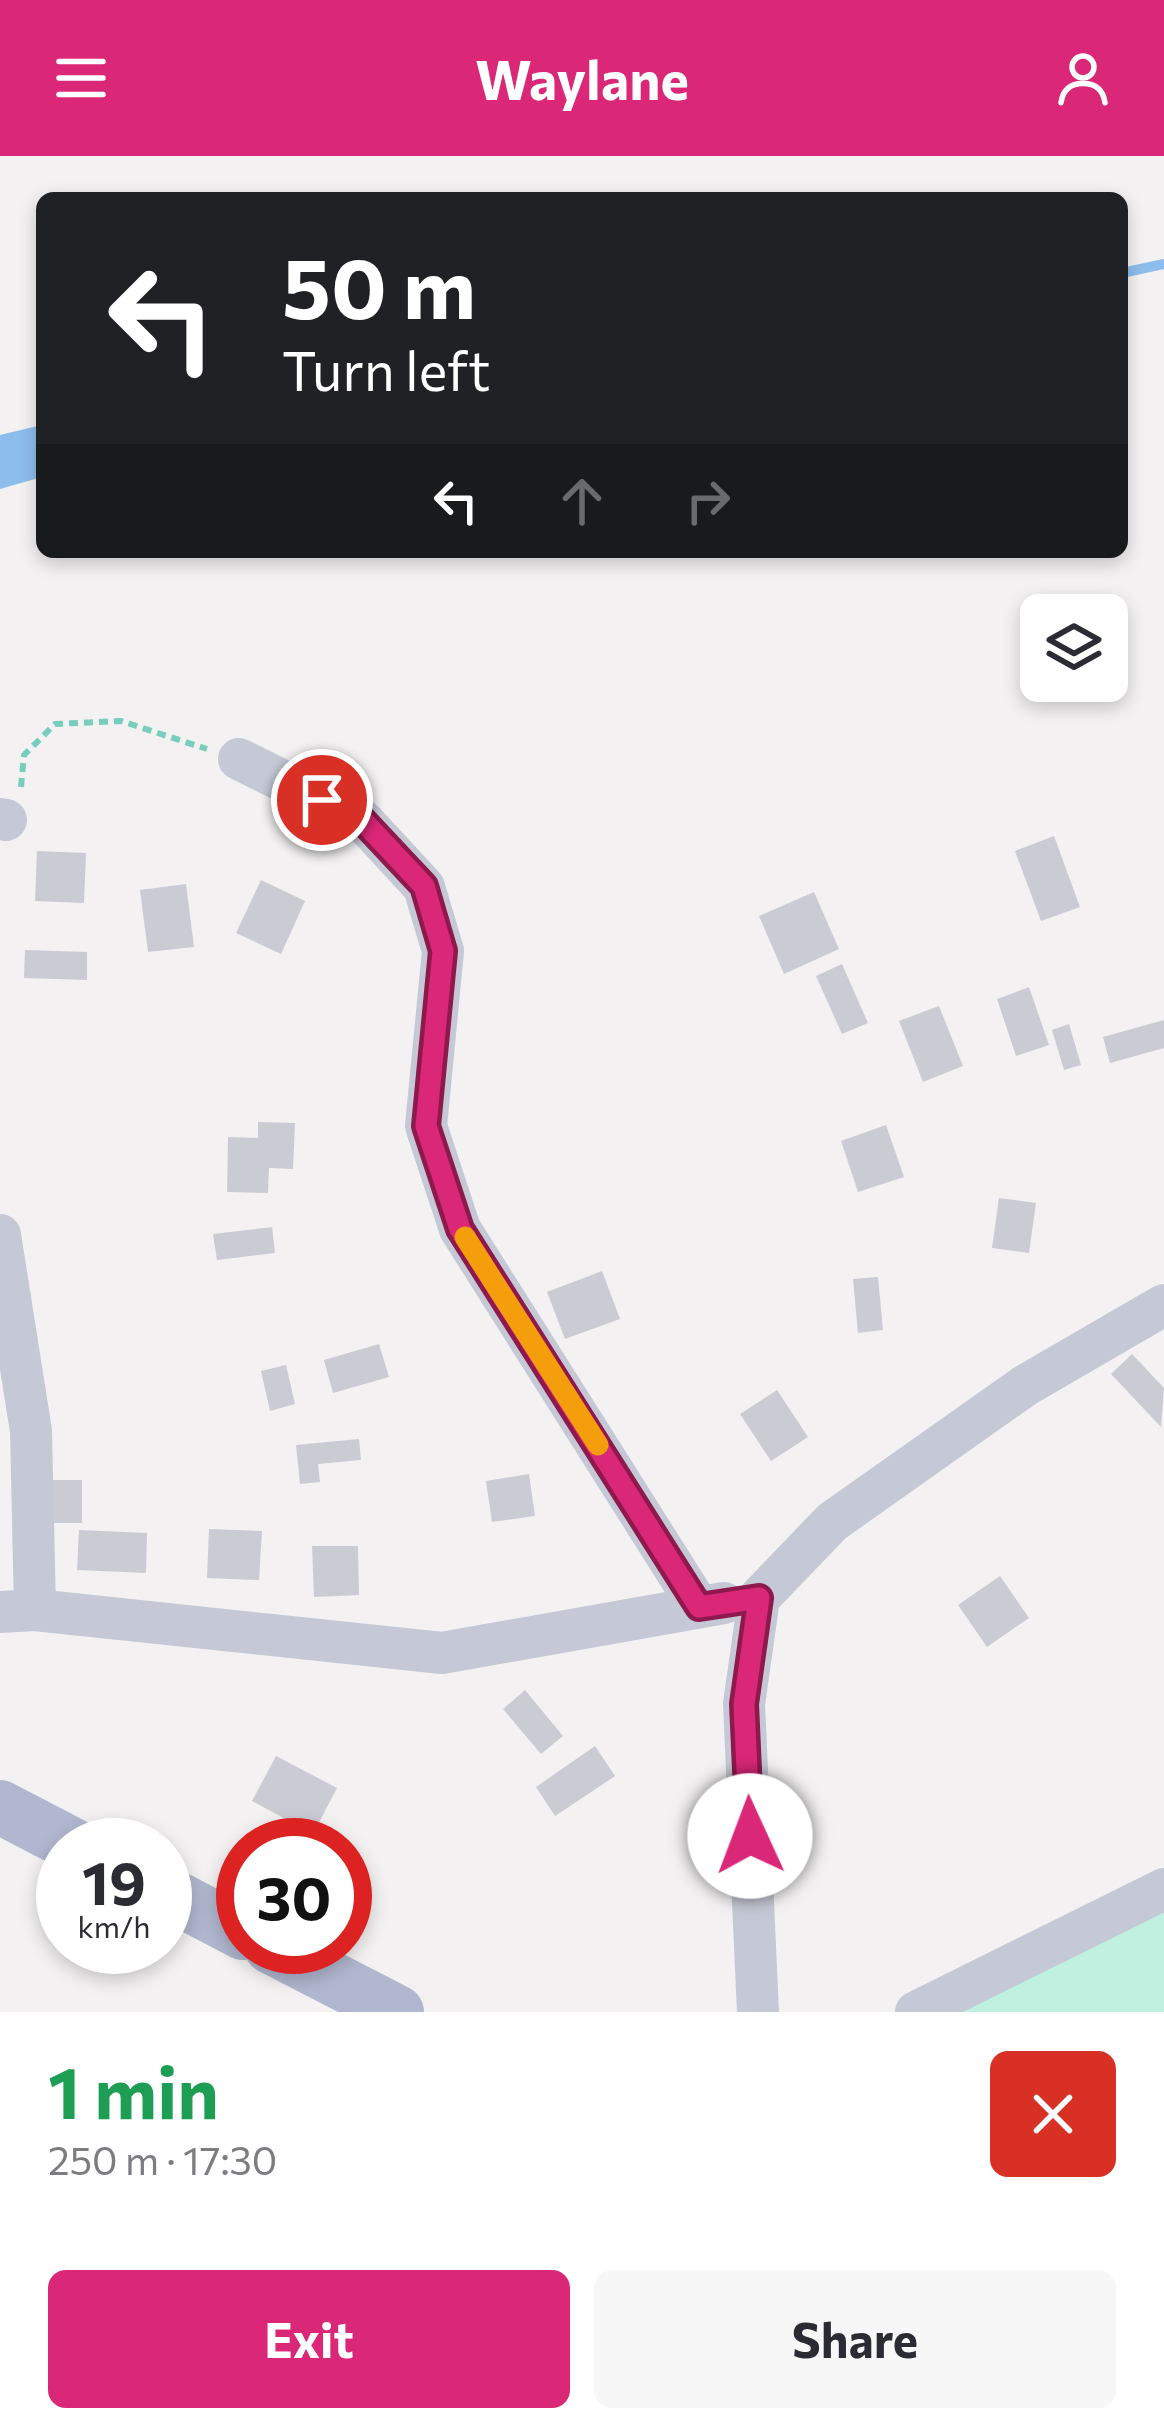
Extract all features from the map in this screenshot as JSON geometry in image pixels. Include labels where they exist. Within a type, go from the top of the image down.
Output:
[{"type":"main road","points":[[0,1807],[36,1825]]},
{"type":"main road","points":[[323,1974],[397,2012]]},
{"type":"street","points":[[239,760],[363,821],[424,886],[443,951],[426,1126],[460,1229],[699,1607]]},
{"type":"street","points":[[0,1235],[31,1431],[18,1611],[442,1653],[759,1598]]},
{"type":"street","points":[[758,2012],[744,1704],[759,1598],[832,1522],[1026,1385],[1164,1305]]},
{"type":"street","points":[[916,2012],[1164,1888]]},
{"type":"path","points":[[3,820],[19,799],[24,755],[55,724],[121,721],[239,760]]},
{"type":"green space","points":[[1164,1889],[1164,2012],[916,2012]]},
{"type":"water","points":[[36,426],[36,479],[0,489],[0,435]]},
{"type":"building","points":[[1054,836],[1080,907],[1041,921],[1015,851]]},
{"type":"building","points":[[37,851],[86,853],[84,903],[35,901]]},
{"type":"building","points":[[261,880],[305,901],[281,954],[236,933]]},
{"type":"building","points":[[186,884],[194,947],[148,952],[140,890]]},
{"type":"building","points":[[814,892],[839,949],[784,974],[759,916]]},
{"type":"building","points":[[25,950],[87,952],[87,980],[24,978]]},
{"type":"building","points":[[842,964],[868,1023],[842,1034],[816,976]]},
{"type":"building","points":[[1029,987],[1049,1045],[1016,1056],[997,999]]},
{"type":"building","points":[[939,1006],[963,1066],[923,1082],[899,1021]]},
{"type":"building","points":[[1164,1020],[1164,1048],[1110,1063],[1103,1037]]},
{"type":"building","points":[[1069,1024],[1081,1065],[1064,1070],[1052,1030]]},
{"type":"building","points":[[258,1122],[295,1123],[293,1169],[269,1168],[268,1193],[227,1192],[228,1137],[258,1138]]},
{"type":"building","points":[[886,1125],[904,1177],[858,1192],[841,1141]]},
{"type":"building","points":[[999,1198],[1036,1203],[1029,1253],[992,1248]]},
{"type":"building","points":[[272,1227],[275,1253],[217,1260],[213,1234]]},
{"type":"building","points":[[602,1271],[620,1319],[565,1339],[547,1292]]},
{"type":"building","points":[[878,1277],[883,1330],[858,1333],[853,1279]]},
{"type":"building","points":[[379,1344],[389,1377],[333,1393],[324,1360]]},
{"type":"building","points":[[1132,1354],[1164,1388],[1161,1427],[1111,1374]]},
{"type":"building","points":[[286,1365],[295,1404],[270,1411],[261,1371]]},
{"type":"building","points":[[777,1390],[808,1437],[771,1461],[740,1414]]},
{"type":"building","points":[[359,1439],[361,1460],[318,1464],[320,1482],[300,1484],[296,1445]]},
{"type":"building","points":[[529,1474],[535,1516],[492,1522],[486,1481]]},
{"type":"building","points":[[53,1480],[82,1480],[82,1523],[53,1523]]},
{"type":"building","points":[[209,1529],[262,1531],[259,1580],[207,1578]]},
{"type":"building","points":[[79,1530],[147,1533],[146,1573],[77,1570]]},
{"type":"building","points":[[312,1546],[358,1546],[359,1595],[314,1597]]},
{"type":"building","points":[[1000,1576],[1029,1618],[987,1647],[958,1605]]},
{"type":"building","points":[[525,1690],[563,1736],[541,1754],[503,1709]]},
{"type":"building","points":[[595,1746],[615,1776],[555,1816],[536,1787]]},
{"type":"building","points":[[276,1756],[337,1788],[321,1818],[283,1818],[252,1801]]},
{"type":"waterway","points":[[1128,272],[1164,264]]},
{"type":"slow traffic","points":[[465,1237],[598,1445]]},
{"type":"route","points":[[322,800],[363,821],[424,886],[443,951],[426,1126],[460,1229],[699,1607],[759,1598],[744,1704],[750,1836]]}]
